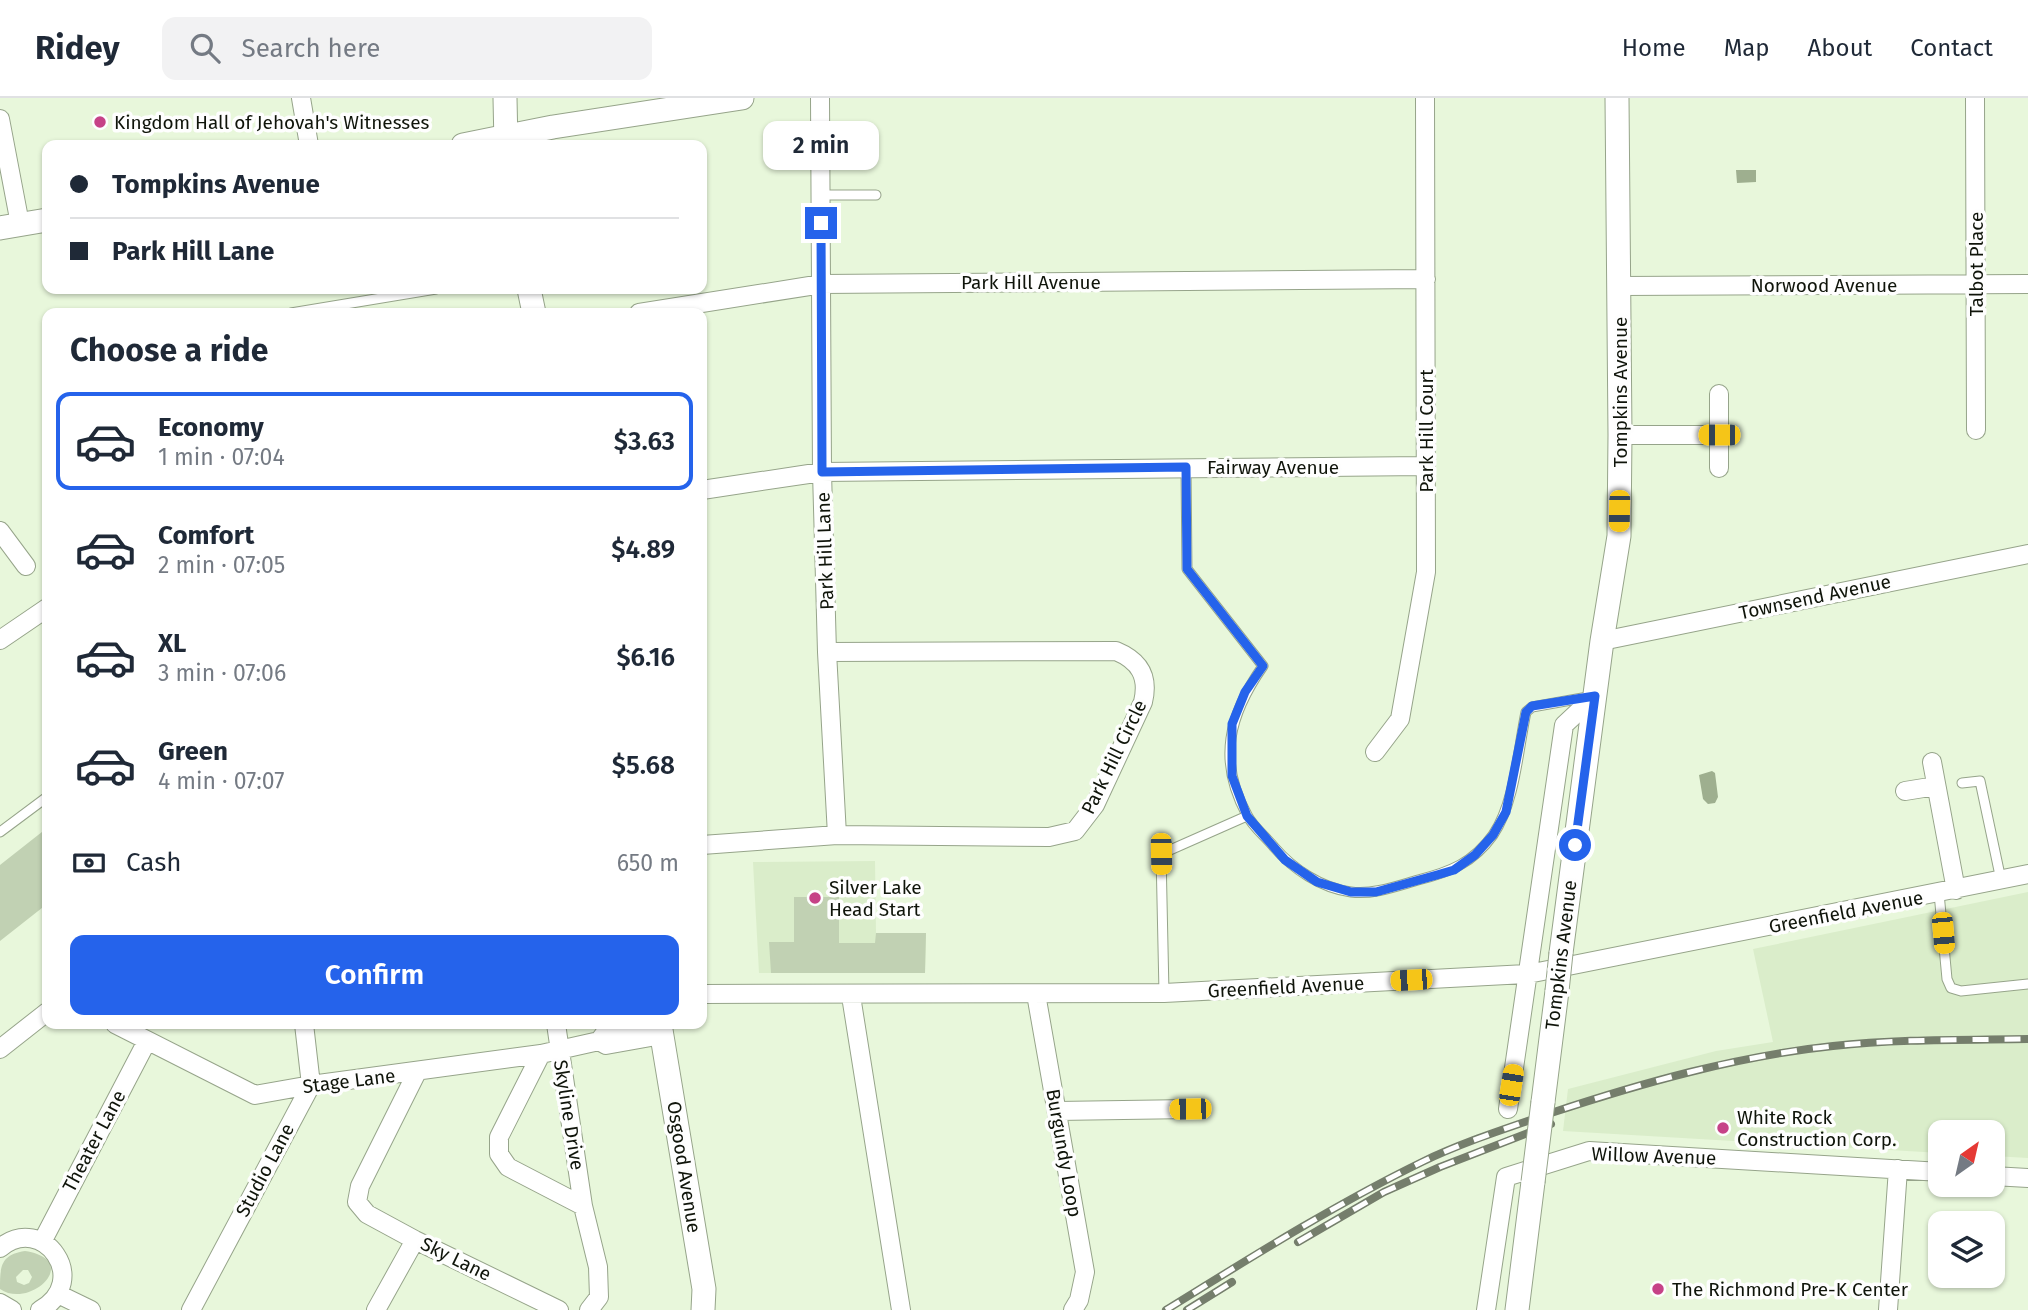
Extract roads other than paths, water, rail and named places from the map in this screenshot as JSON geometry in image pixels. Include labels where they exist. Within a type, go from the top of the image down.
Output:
[{"type":"street","points":[[301,98],[308,140]]},
{"type":"street","points":[[505,98],[505,140]]},
{"type":"street","points":[[508,140],[554,127],[742,98]]},
{"type":"street","name":"Park Hill Lane","points":[[820,98],[822,472],[827,652],[837,835]]},
{"type":"street","name":"Park Hill Court","points":[[1375,752],[1400,719],[1426,572],[1425,98]]},
{"type":"street","name":"Tompkins Avenue","points":[[1517,1310],[1602,641],[1619,536],[1620,286],[1617,98]]},
{"type":"street","name":"Talbot Place","points":[[1975,98],[1976,430]]},
{"type":"street","points":[[0,119],[10,226],[42,221]]},
{"type":"street","name":"Park Hill Avenue","points":[[671,308],[822,284],[1426,279]]},
{"type":"street","name":"Norwood Avenue","points":[[1620,286],[2028,284]]},
{"type":"street","points":[[1719,394],[1719,468]]},
{"type":"street","points":[[1620,435],[1719,435]]},
{"type":"street","name":"Fairway Avenue","points":[[707,489],[822,472],[1426,466]]},
{"type":"street","points":[[0,531],[26,566]]},
{"type":"street","name":"Townsend Avenue","points":[[1602,641],[2028,554]]},
{"type":"street","points":[[0,640],[42,611]]},
{"type":"street","name":"Park Hill Circle","points":[[707,845],[837,835],[1049,837],[1075,831],[1095,805],[1143,702],[1146,689],[1140,668],[1133,660],[1116,651],[827,652]]},
{"type":"street","points":[[1508,1109],[1564,725],[1595,696]]},
{"type":"street","points":[[1932,762],[1956,890]]},
{"type":"street","points":[[1905,791],[1936,786]]},
{"type":"street","name":"Greenfield Avenue","points":[[707,994],[850,996],[1164,993],[1528,974],[2028,874]]},
{"type":"street","name":"Burgundy Loop","points":[[1036,994],[1085,1272],[1079,1300],[1073,1310]]},
{"type":"street","points":[[850,996],[901,1310]]},
{"type":"street","points":[[0,1049],[42,1016]]},
{"type":"street","name":"Stage Lane","points":[[124,1029],[255,1095],[550,1052],[599,1041],[606,1045],[656,1029]]},
{"type":"street","points":[[305,1029],[311,1085]]},
{"type":"street","name":"Skyline Drive","points":[[555,1029],[550,1052],[499,1137],[499,1154],[508,1167],[583,1206]]},
{"type":"street","name":"Osgood Avenue","points":[[659,1029],[704,1289],[703,1310]]},
{"type":"street","name":"Theater Lane","points":[[42,1242],[146,1041]]},
{"type":"street","name":"Skyline Drive","points":[[550,1052],[598,1267],[599,1297],[589,1310]]},
{"type":"street","name":"Sky Lane","points":[[417,1072],[360,1186],[357,1202],[368,1214],[415,1240],[559,1310]]},
{"type":"street","name":"Studio Lane","points":[[191,1310],[311,1085]]},
{"type":"street","points":[[1057,1111],[1190,1109]]},
{"type":"street","name":"Willow Avenue","points":[[1486,1310],[1506,1177],[1589,1151],[1928,1171]]},
{"type":"street","points":[[1888,1310],[1898,1169]]},
{"type":"street","points":[[2006,1176],[2028,1178]]},
{"type":"street","points":[[0,1248],[13,1240],[26,1238],[42,1242],[56,1254],[63,1275],[58,1294],[40,1310]]},
{"type":"street","points":[[376,1310],[415,1240]]},
{"type":"street","points":[[58,1294],[91,1310]]},
{"type":"lane","points":[[821,195],[876,195]]},
{"type":"lane","points":[[321,308],[406,294]]},
{"type":"lane","points":[[1186,467],[1187,569],[1263,666],[1245,692],[1232,724],[1232,776],[1247,816],[1285,860],[1317,882],[1347,891],[1376,892],[1454,870],[1475,855],[1493,835],[1506,812],[1526,712],[1532,706],[1595,696]]},
{"type":"lane","points":[[1962,783],[1980,781],[2001,880]]},
{"type":"lane","points":[[0,832],[42,801]]},
{"type":"lane","points":[[1164,993],[1161,854],[1247,816]]},
{"type":"lane","points":[[1938,894],[1947,979],[1951,988],[1961,991],[2028,984]]},
{"type":"railway","points":[[1166,1310],[1324,1214],[1422,1162],[1453,1148],[1585,1102],[1655,1081],[1761,1056],[1881,1042],[2028,1039]]},
{"type":"railway","points":[[1298,1242],[1384,1192],[1551,1124]]},
{"type":"railway","points":[[1187,1310],[1232,1282]]},
{"type":"place","name":"Kingdom Hall of Jehovah's Witnesses","points":[[100,122]]},
{"type":"place","name":"Silver Lake Head Start","points":[[815,898]]},
{"type":"place","name":"White Rock Construction Corp.","points":[[1723,1128]]},
{"type":"place","name":"The Richmond Pre-K Center","points":[[1658,1289]]}]
